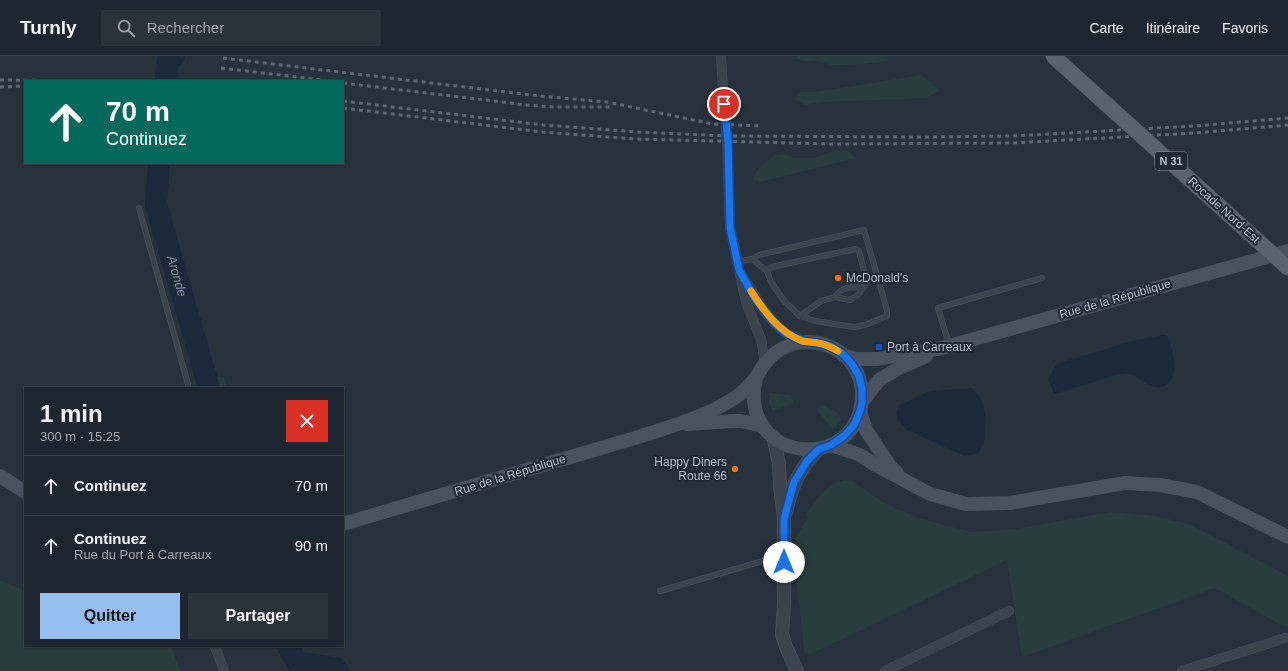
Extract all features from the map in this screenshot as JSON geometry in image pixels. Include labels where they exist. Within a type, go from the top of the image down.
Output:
[{"type":"main road","name":"Rocade Nord-Est","points":[[1053,56],[1288,268]]},
{"type":"main road","name":"Rue de la République","points":[[843,354],[856,359],[876,359],[946,347],[1288,251]]},
{"type":"main road","points":[[861,406],[854,425],[844,436],[831,445],[819,449],[806,450],[793,448],[781,443],[773,436],[763,426],[758,417],[754,396],[756,377],[765,362],[772,355],[784,347],[803,341],[830,346],[843,354],[852,364],[859,376],[862,389],[861,406],[866,430],[890,466],[902,478]]},
{"type":"main road","name":"Rue de la République","points":[[861,406],[879,380],[899,368],[946,347]]},
{"type":"main road","name":"Rue de la République","points":[[344,524],[676,424],[711,410],[734,398],[756,377]]},
{"type":"main road","name":"Rue de la République","points":[[676,424],[734,420],[763,426]]},
{"type":"main road","points":[[831,445],[860,455],[930,494],[966,504],[1010,504],[1125,483],[1160,485],[1197,492],[1288,537]]},
{"type":"main road","points":[[0,476],[24,491]]},
{"type":"street","points":[[721,56],[728,142],[730,227],[746,302],[761,339],[765,362]]},
{"type":"street","points":[[738,266],[756,300],[774,323],[786,333],[803,341]]},
{"type":"street","points":[[773,436],[779,464],[784,519],[782,634],[797,671]]},
{"type":"street","points":[[784,519],[794,482],[807,461],[819,449]]},
{"type":"street","points":[[885,671],[1009,611]]},
{"type":"street","points":[[1182,671],[1284,638]]},
{"type":"street","points":[[215,647],[224,671]]},
{"type":"lane","points":[[138,208],[190,387]]},
{"type":"lane","points":[[738,266],[759,255],[864,230],[888,310],[887,316],[865,325],[854,327],[815,321],[800,316],[785,302],[771,282],[767,271],[752,259]]},
{"type":"lane","points":[[767,271],[772,267],[785,264],[856,249],[859,251],[867,282],[862,287],[858,295],[850,300],[835,297],[821,301],[800,316]]},
{"type":"lane","points":[[946,347],[938,308],[1042,278]]},
{"type":"lane","points":[[835,297],[839,290],[862,287]]},
{"type":"lane","points":[[660,591],[784,554]]},
{"type":"green space","points":[[799,56],[888,56],[888,61],[852,65],[831,65],[816,61],[807,62],[795,58]]},
{"type":"green space","points":[[921,75],[939,90],[927,98],[822,102],[805,105],[794,99],[801,92],[817,92]]},
{"type":"green space","points":[[838,150],[849,151],[855,158],[759,182],[752,179],[759,168],[774,155],[784,154],[795,158],[813,158]]},
{"type":"green space","points":[[213,376],[224,378],[227,387],[201,387],[206,377]]},
{"type":"green space","points":[[770,393],[791,395],[794,403],[773,411],[769,403]]},
{"type":"green space","points":[[823,404],[842,416],[840,422],[832,429],[817,410]]},
{"type":"green space","points":[[844,480],[852,481],[883,502],[915,517],[971,532],[1015,529],[1111,512],[1156,516],[1191,525],[1288,576],[1288,627],[1281,625],[1215,588],[1022,657],[1007,560],[809,655],[804,651],[797,584],[801,559],[795,539],[809,516],[805,515],[821,494],[832,484]]},
{"type":"green space","points":[[0,580],[24,591],[24,647],[170,647],[181,671],[0,671]]},
{"type":"water","points":[[1163,335],[1168,336],[1174,361],[1174,374],[1172,379],[1164,386],[1153,386],[1133,375],[1125,374],[1113,376],[1054,394],[1048,379],[1055,366],[1059,363],[1133,341]]},
{"type":"water","points":[[971,388],[980,396],[986,416],[984,443],[978,453],[964,456],[906,429],[897,419],[897,411],[900,405],[931,391]]},
{"type":"waterway","name":"Aronde","points":[[166,80],[168,61],[174,56]]},
{"type":"waterway","name":"Aronde","points":[[159,164],[156,204],[209,387]]},
{"type":"waterway","name":"Aronde","points":[[289,647],[297,662],[336,668],[338,671]]},
{"type":"railway","points":[[223,58],[540,96],[607,102],[713,124],[762,126]]},
{"type":"railway","points":[[221,68],[322,80]]},
{"type":"railway","points":[[0,80],[24,80]]},
{"type":"railway","points":[[344,83],[527,105],[552,107],[611,107]]},
{"type":"railway","points":[[0,87],[24,86]]},
{"type":"railway","points":[[344,101],[543,125],[638,132],[727,136],[1013,136],[1195,126],[1288,118]]},
{"type":"railway","points":[[344,108],[542,132],[636,139],[831,144],[1012,143],[1195,133],[1288,125]]},
{"type":"slow traffic","points":[[751,291],[774,323],[786,333],[803,341],[830,346],[838,351]]},
{"type":"place","name":"McDonald's","points":[[838,278]]},
{"type":"place","name":"Port à Carreaux","points":[[879,347]]},
{"type":"place","name":"Happy Diners Route 66","points":[[735,469]]},
{"type":"route","points":[[724,104],[728,142],[730,227],[739,270],[756,300],[774,323],[786,333],[803,341],[830,346],[843,354],[852,364],[859,376],[862,389],[860,411],[854,425],[844,436],[831,445],[819,449],[802,467],[794,482],[784,519],[784,562]]}]
